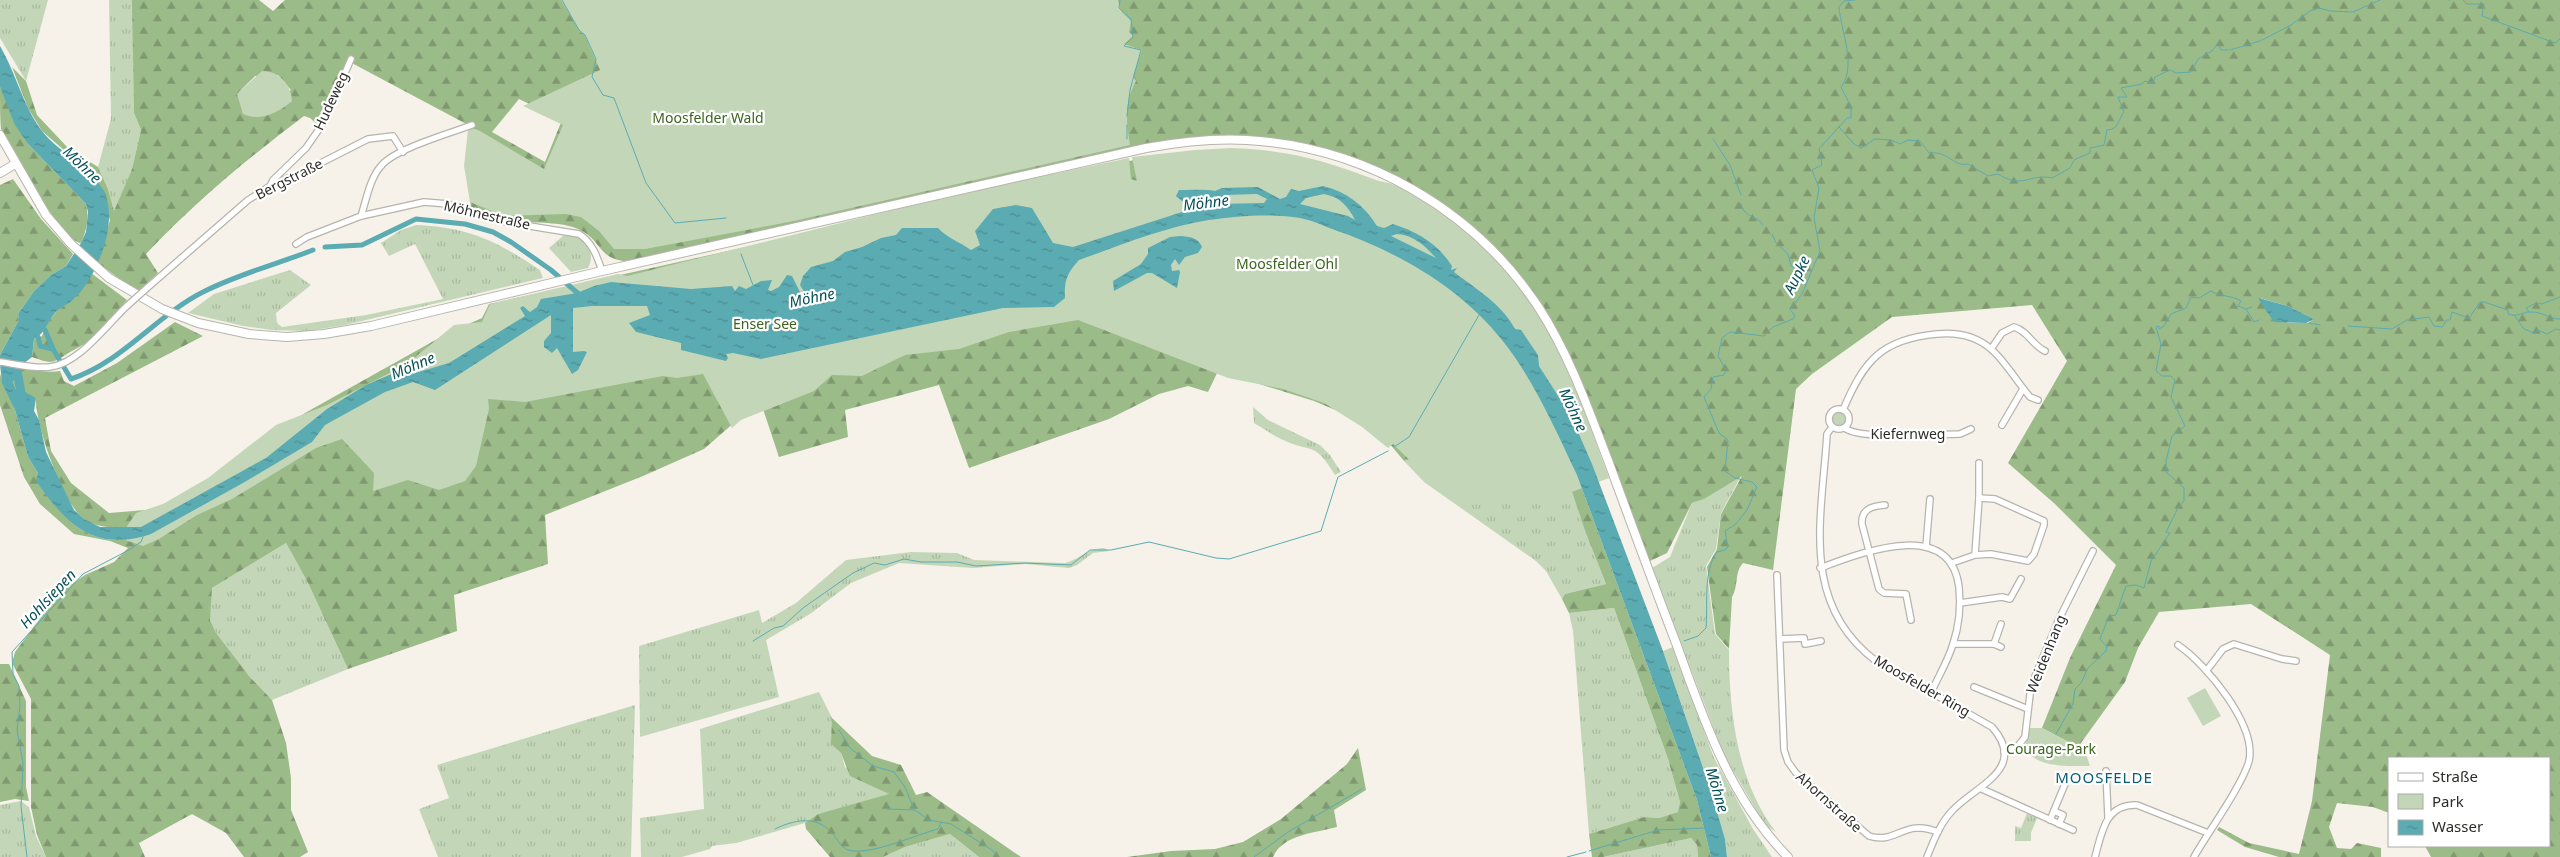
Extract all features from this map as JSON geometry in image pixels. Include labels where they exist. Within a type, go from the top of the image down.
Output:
[{"type":"main road","points":[[0,135],[46,215],[71,244],[98,269],[124,289],[162,310],[214,328],[249,334],[287,337],[324,334],[371,326],[1121,152],[1175,143],[1222,139],[1270,142],[1329,153],[1388,175],[1429,199],[1477,235],[1521,282],[1551,328],[1589,411],[1719,755],[1750,812],[1788,857]]},
{"type":"main road","points":[[0,173],[15,164]]},
{"type":"street","name":"Hudeweg","points":[[270,186],[273,180],[306,148],[324,122],[351,59]]},
{"type":"street","points":[[362,216],[380,166],[403,152],[472,125]]},
{"type":"street","name":"Bergstraße","points":[[0,362],[35,367],[58,365],[67,360],[88,346],[122,310],[241,206],[270,186],[310,169],[368,139],[393,136],[403,152]]},
{"type":"street","name":"Möhnestraße","points":[[296,244],[307,237],[362,216],[424,202],[448,204],[504,222],[568,230],[579,234],[588,241],[594,250],[602,271]]},
{"type":"street","points":[[1991,349],[2002,333],[2014,327],[2023,330],[2039,348],[2045,351]]},
{"type":"street","points":[[1832,427],[1837,430],[1845,428],[1850,418],[1843,410],[1869,364],[1884,349],[1900,340],[1918,336],[1960,334],[1991,349],[2030,397],[2038,400]]},
{"type":"street","points":[[2002,425],[2023,389]]},
{"type":"street","name":"Moosfelder Ring","points":[[1843,410],[1836,409],[1830,414],[1829,422],[1832,427],[1827,434],[1818,546],[1820,568],[1833,608],[1850,637],[1876,661],[1992,727],[1999,738],[2004,752]]},
{"type":"street","name":"Kiefernweg","points":[[1845,428],[1850,432],[1862,434],[1960,434],[1971,429]]},
{"type":"street","points":[[1975,555],[1979,498],[1979,463]]},
{"type":"street","points":[[1952,564],[1975,555],[2003,555],[2028,561],[2034,554],[2044,521],[1995,499],[1979,498]]},
{"type":"street","points":[[1926,547],[1930,499]]},
{"type":"street","points":[[1885,505],[1871,507],[1863,515],[1862,524],[1881,592],[1906,594],[1909,600],[1911,620]]},
{"type":"street","points":[[1820,568],[1870,552],[1900,546],[1926,547],[1936,551],[1952,564],[1958,581],[1960,603],[1954,644],[1931,693]]},
{"type":"street","name":"Weidenhang","points":[[2004,752],[2015,748],[2023,742],[2032,686],[2059,619],[2093,551]]},
{"type":"street","name":"Ahornstraße","points":[[1777,575],[1784,750],[1791,767],[1859,830],[1869,836],[1884,838],[1914,826],[1938,832]]},
{"type":"street","points":[[1960,603],[2002,597],[2010,599],[2021,579]]},
{"type":"street","points":[[1994,644],[2001,624]]},
{"type":"street","points":[[1780,639],[1804,638],[1805,644],[1821,641]]},
{"type":"street","points":[[1954,644],[1994,644],[2001,647]]},
{"type":"street","points":[[2178,644],[2207,670],[2222,687],[2245,735],[2250,754],[2242,777],[2194,857]]},
{"type":"street","points":[[2207,670],[2223,649],[2234,644],[2282,659],[2296,661]]},
{"type":"street","points":[[1974,688],[2028,709]]},
{"type":"street","points":[[1928,857],[1938,832],[1955,807],[1982,788],[1997,774],[2004,752]]},
{"type":"street","points":[[2095,857],[2108,817],[2106,771]]},
{"type":"street","points":[[2050,820],[2065,784]]},
{"type":"street","points":[[1982,788],[2073,830]]},
{"type":"street","points":[[2108,817],[2120,807],[2137,805],[2208,833]]},
{"type":"street","points":[[2054,811],[2063,815],[2059,824]]},
{"type":"green space","points":[[0,0],[48,0],[26,81],[0,38]]},
{"type":"green space","points":[[109,0],[133,0],[134,113],[141,130],[132,169],[114,212],[108,189],[98,167],[111,119]]},
{"type":"green space","points":[[132,0],[259,0],[273,11],[285,0],[2560,0],[2560,857],[2431,857],[2426,847],[2550,847],[2550,757],[2388,757],[2388,813],[2373,807],[2337,803],[2329,827],[2337,848],[2351,849],[2357,843],[2381,848],[2381,857],[2279,857],[2245,847],[2217,830],[2219,827],[2249,843],[2299,854],[2312,801],[2330,655],[2251,604],[2159,612],[2138,648],[2125,682],[2078,747],[2042,728],[2070,658],[2116,565],[2055,504],[2008,463],[2067,361],[2032,305],[1892,317],[1812,374],[1796,389],[1773,570],[1743,563],[1740,567],[1732,597],[1729,649],[1716,634],[1707,567],[1717,549],[1721,514],[1742,476],[1704,499],[1692,503],[1667,553],[1650,561],[1614,478],[1578,381],[1499,257],[1388,175],[1288,144],[1201,139],[750,238],[625,261],[610,257],[588,235],[575,228],[560,224],[515,220],[471,207],[466,166],[472,127],[348,61],[319,126],[310,118],[304,116],[262,148],[202,199],[146,254],[158,273],[137,292],[98,263],[110,220],[95,177],[42,131],[28,108],[12,67],[26,81],[37,115],[68,148],[98,167],[108,189],[114,211],[132,169],[141,130],[134,113]],"holes":[[[278,75],[291,90],[243,114],[239,92],[255,76]],[[519,99],[562,120],[545,162],[492,132]],[[2260,298],[2288,306],[2313,320],[2308,323],[2288,323]]]},
{"type":"green space","name":"Moosfelder Wald","points":[[561,0],[1118,0],[1121,11],[1131,21],[1129,32],[1133,36],[1124,44],[1142,50],[1133,76],[1136,81],[1128,104],[1127,120],[1130,145],[794,221],[645,249],[614,249],[599,231],[581,217],[566,214],[504,216],[470,202],[464,166],[468,130],[473,128],[480,131],[544,169],[563,125],[523,106],[600,70],[584,34],[580,32]]},
{"type":"green space","points":[[262,71],[274,73],[287,84],[292,101],[281,109],[262,117],[243,114],[237,94]]},
{"type":"green space","points":[[0,87],[28,144],[86,204],[87,224],[81,243],[73,239],[50,212],[6,139],[1,129]]},
{"type":"green space","name":"Moosfelder Ohl","points":[[1232,148],[1271,151],[1306,157],[1392,184],[1434,207],[1469,232],[1498,261],[1523,292],[1545,326],[1579,399],[1609,478],[1545,502],[1527,498],[1482,505],[1459,503],[1434,484],[1393,444],[1388,448],[1362,427],[1324,403],[1283,389],[1228,378],[1078,320],[1009,332],[959,349],[905,355],[862,376],[832,375],[814,391],[741,420],[732,428],[703,374],[677,378],[663,376],[525,402],[488,399],[489,409],[476,466],[465,481],[439,490],[408,480],[373,491],[374,473],[342,439],[316,448],[232,499],[197,515],[159,539],[143,546],[119,538],[136,513],[163,504],[208,478],[276,425],[327,405],[407,364],[454,325],[482,322],[490,304],[618,274],[627,276],[957,194],[1129,158],[1131,179],[1137,181],[1132,157]]},
{"type":"green space","points":[[1155,156],[1162,189],[612,282],[141,527],[98,525],[85,520],[77,512],[68,499],[52,463],[40,425],[36,398],[18,395],[13,382],[17,378],[0,364],[38,371],[60,371],[64,381],[74,386],[117,363],[175,322],[203,336],[45,418],[51,451],[71,483],[109,513],[170,508],[236,468],[305,413],[448,333],[482,318],[489,304],[1039,180]]},
{"type":"green space","points":[[13,179],[41,219],[73,254],[66,266],[51,275],[34,291],[18,314],[19,320],[0,355],[0,185]]},
{"type":"green space","name":"Moosfelder Ohl","points":[[1296,217],[1309,220],[1380,248],[1446,287],[1485,321],[1514,355],[1534,388],[1577,475],[1697,800],[1711,857],[1698,857],[1697,845],[1691,838],[1603,857],[1592,857],[1589,834],[1644,817],[1659,818],[1678,812],[1680,802],[1668,759],[1614,608],[1569,613],[1562,599],[1565,594],[1606,584],[1585,531],[1559,453],[1522,385],[1407,447],[1411,459],[1404,461],[1384,437],[1379,438],[1345,414],[1314,401],[1218,371],[1208,392],[1188,386],[1159,394],[1109,419],[969,468],[939,385],[845,410],[848,437],[779,457],[760,400],[704,449],[643,476],[545,515],[548,564],[454,595],[457,631],[348,669],[308,583],[286,543],[212,588],[210,620],[216,633],[249,676],[272,700],[286,743],[291,778],[291,810],[308,852],[300,857],[244,857],[226,833],[192,814],[139,843],[145,857],[46,857],[37,835],[31,807],[31,699],[12,663],[15,652],[59,593],[85,575],[114,562],[128,548],[110,541],[74,534],[40,504],[24,477],[0,405],[0,374],[15,410],[28,457],[38,473],[37,481],[59,510],[84,531],[98,537],[113,540],[131,539],[151,534],[243,483],[312,442],[325,425],[385,392],[413,382],[435,390],[551,314],[551,333],[544,341],[544,346],[552,353],[557,347],[572,373],[578,370],[587,353],[584,351],[573,353],[572,308],[592,306],[647,306],[650,315],[629,323],[636,332],[682,343],[681,350],[726,361],[728,358],[726,354],[733,353],[761,359],[1003,308],[1054,307],[1065,298],[1067,278],[1079,260],[1167,230],[1209,220]],"holes":[[[1180,236],[1196,239],[1202,247],[1198,253],[1185,257],[1179,264],[1175,259],[1171,265],[1172,271],[1179,270],[1180,272],[1177,288],[1152,273],[1147,273],[1114,291],[1113,281],[1130,272],[1142,262],[1146,258],[1148,248],[1170,237]]]},
{"type":"green space","points":[[416,225],[451,229],[481,237],[510,251],[540,270],[543,278],[345,325],[308,331],[272,330],[243,326],[188,313],[214,294],[290,270],[311,285],[276,313],[277,323],[282,327],[366,315],[443,299],[415,244],[389,256],[381,243],[401,230]]},
{"type":"green space","points":[[564,235],[576,237],[586,244],[591,255],[591,262],[588,268],[571,272],[549,248]]},
{"type":"green space","points":[[91,273],[127,300],[106,327],[95,337],[58,360],[48,362],[32,357],[34,339],[42,336],[48,322],[58,310],[75,298]]},
{"type":"green space","points":[[1253,407],[1268,420],[1320,445],[1330,455],[1341,472],[1335,475],[1322,457],[1312,449],[1274,436],[1254,423]]},
{"type":"green space","points":[[1839,411],[1847,419],[1839,427],[1831,419]]},
{"type":"green space","points":[[1559,453],[1585,531],[1606,584],[1565,594],[1562,599],[1546,571],[1536,561],[1424,482],[1404,461],[1411,459]]},
{"type":"green space","points":[[1741,476],[1721,513],[1716,549],[1706,566],[1715,634],[1729,650],[1729,673],[1734,721],[1744,769],[1752,791],[1776,832],[1765,825],[1724,755],[1652,568],[1670,557],[1692,503],[1703,499]]},
{"type":"green space","points":[[286,543],[308,583],[348,669],[272,700],[236,661],[219,639],[213,628],[209,611],[212,588]]},
{"type":"green space","points":[[1104,548],[1109,551],[1093,553],[1077,565],[1069,568],[1025,564],[973,568],[899,563],[851,583],[810,614],[766,640],[779,697],[640,737],[639,646],[759,610],[762,623],[796,603],[846,560],[911,552],[957,553],[974,560],[1065,563],[1092,550]]},
{"type":"green space","points":[[1614,608],[1668,759],[1680,802],[1679,812],[1659,818],[1644,817],[1589,834],[1573,631],[1569,613]]},
{"type":"green space","points":[[1673,647],[1714,758],[1753,829],[1772,857],[1727,857],[1725,839],[1712,794],[1663,651]]},
{"type":"green space","points":[[0,664],[9,664],[26,701],[26,787],[29,801],[15,799],[0,802]]},
{"type":"green space","points":[[2205,688],[2221,716],[2203,726],[2187,698]]},
{"type":"green space","points":[[819,692],[832,718],[832,744],[841,753],[845,767],[890,795],[818,814],[805,823],[736,843],[712,846],[710,849],[682,857],[641,857],[640,818],[704,809],[700,729]]},
{"type":"green space","points":[[635,705],[631,857],[438,857],[419,809],[449,798],[437,765]]},
{"type":"green space","points":[[832,718],[872,756],[901,765],[916,795],[927,792],[1021,857],[979,857],[950,834],[905,847],[883,857],[830,857],[806,829],[805,823],[818,814],[889,794],[850,776],[841,753],[831,744]]},
{"type":"green space","name":"Courage-Park","points":[[2030,728],[2042,728],[2085,751],[2090,766],[2063,766],[2043,762],[2035,758],[2029,753],[2025,745]]},
{"type":"green space","points":[[1358,748],[1366,790],[1334,810],[1337,827],[1292,839],[1284,843],[1273,857],[1127,857],[1171,851],[1215,849],[1243,842],[1281,819],[1347,764]]},
{"type":"green space","points":[[21,801],[29,807],[36,836],[46,857],[0,857],[0,805]]},
{"type":"green space","points":[[2027,813],[2037,818],[2031,833],[2031,841],[2015,841],[2015,826],[2021,828]]},
{"type":"green space","points":[[950,834],[979,857],[883,857],[905,847]]},
{"type":"green space","points":[[1691,838],[1697,845],[1698,857],[1603,857]]},
{"type":"water","points":[[0,46],[35,121],[56,146],[96,179],[107,200],[109,215],[104,246],[91,276],[74,299],[56,312],[44,331],[34,339],[32,357],[23,364],[0,360],[0,355],[19,320],[18,314],[34,291],[51,275],[66,266],[81,243],[86,232],[88,212],[86,204],[28,144],[15,125],[0,87]]},
{"type":"water","name":"Enser See","points":[[1323,186],[1340,192],[1361,206],[1377,226],[1384,228],[1393,224],[1427,240],[1446,258],[1452,266],[1451,270],[1457,268],[1454,272],[1496,304],[1515,329],[1521,330],[1538,355],[1539,366],[1571,416],[1592,464],[1663,651],[1712,794],[1725,839],[1727,857],[1711,857],[1697,800],[1577,475],[1543,405],[1514,355],[1485,321],[1466,303],[1425,273],[1380,248],[1308,220],[1289,216],[1231,217],[1176,227],[1079,260],[1067,278],[1065,298],[1054,307],[1003,308],[761,359],[733,353],[726,354],[728,358],[726,361],[681,350],[681,343],[636,332],[629,323],[650,315],[647,306],[573,308],[573,352],[587,352],[578,370],[572,374],[557,348],[552,353],[544,347],[544,341],[551,333],[551,315],[435,390],[413,382],[385,392],[325,425],[312,442],[243,483],[151,534],[131,539],[113,540],[97,537],[83,531],[71,522],[47,496],[36,481],[38,473],[28,457],[15,410],[2,383],[0,364],[23,367],[13,382],[18,395],[23,391],[36,398],[34,411],[39,420],[46,452],[74,510],[84,519],[100,527],[141,527],[266,458],[327,409],[366,385],[401,370],[415,373],[449,363],[525,316],[520,308],[523,306],[530,312],[537,307],[541,299],[577,293],[611,282],[691,289],[732,286],[735,291],[739,286],[746,289],[761,281],[772,280],[768,290],[771,291],[779,287],[787,275],[792,276],[802,296],[808,298],[800,285],[803,276],[811,267],[833,261],[845,252],[862,247],[881,238],[896,235],[902,228],[938,228],[945,235],[971,250],[980,245],[975,231],[993,209],[1016,205],[1032,208],[1053,243],[1073,247],[1207,204],[1206,200],[1201,199],[1182,201],[1176,196],[1179,190],[1215,191],[1222,188],[1258,187],[1280,199],[1286,197],[1291,189],[1299,191]],"holes":[[[1257,194],[1267,199],[1264,203],[1216,204],[1224,195]],[[1324,194],[1335,197],[1346,206],[1355,220],[1348,216],[1300,204],[1306,198]],[[1397,234],[1409,236],[1423,245],[1436,258],[1391,236]]]},
{"type":"water","points":[[1180,236],[1196,239],[1202,247],[1198,253],[1185,257],[1179,265],[1175,259],[1171,265],[1172,271],[1179,270],[1180,272],[1177,288],[1152,273],[1147,273],[1114,291],[1113,281],[1141,264],[1148,254],[1148,248],[1170,237]]},
{"type":"water","points":[[2259,298],[2288,306],[2313,320],[2306,323],[2274,322]]},
{"type":"waterway","points":[[562,0],[579,30],[585,35],[596,59],[592,77],[603,95],[614,98],[646,183],[675,223],[726,218]]},
{"type":"waterway","points":[[1120,0],[1119,8],[1131,19],[1133,37],[1124,46],[1141,50],[1130,90],[1127,116]]},
{"type":"waterway","name":"Aupke","points":[[1684,641],[1698,636],[1706,628],[1707,588],[1710,568],[1717,552],[1728,547],[1725,531],[1736,524],[1747,510],[1757,487],[1752,482],[1735,478],[1725,471],[1728,440],[1719,433],[1704,397],[1711,389],[1713,377],[1724,375],[1726,370],[1718,356],[1722,338],[1730,332],[1764,336],[1773,327],[1793,319],[1795,316],[1790,309],[1802,294],[1820,251],[1814,218],[1819,188],[1812,170],[1822,165],[1819,149],[1847,118],[1851,118],[1851,107],[1841,87],[1846,79],[1848,59],[1839,7],[1844,1],[1855,0]]},
{"type":"waterway","points":[[2230,50],[2260,41],[2291,25],[2310,11],[2319,8],[2330,11],[2353,12],[2380,0]]},
{"type":"waterway","points":[[2463,0],[2467,4],[2484,4],[2482,16],[2555,43],[2560,39]]},
{"type":"waterway","points":[[1839,127],[1854,144],[1861,148],[1875,139],[1891,140],[1900,144],[1908,140],[1920,141],[1929,153],[1942,154],[1959,163],[1968,164],[1988,176],[1998,174],[2014,181],[2044,177],[2052,178],[2070,168],[2074,160],[2090,153],[2090,148],[2104,145],[2107,130],[2111,130],[2116,126],[2124,112],[2118,97],[2127,97],[2121,88],[2142,84],[2145,81],[2153,83],[2155,77],[2170,70],[2176,73],[2191,72],[2198,59],[2212,51],[2218,43],[2221,50],[2228,50]]},
{"type":"waterway","points":[[1127,125],[1127,139]]},
{"type":"waterway","points":[[1713,139],[1730,165],[1741,195]]},
{"type":"waterway","points":[[1741,204],[1748,215],[1763,225]]},
{"type":"waterway","points":[[325,247],[362,245],[416,219],[465,224],[493,232],[511,242],[551,270],[581,296]]},
{"type":"waterway","points":[[1772,234],[1776,243],[1788,254],[1791,266],[1796,268],[1804,284]]},
{"type":"waterway","points":[[38,337],[40,346],[53,349],[71,379],[107,361],[171,312],[205,291],[245,274],[313,250]]},
{"type":"waterway","points":[[741,254],[753,285]]},
{"type":"waterway","points":[[2056,734],[2073,704],[2075,689],[2081,683],[2088,668],[2106,651],[2107,647],[2100,639],[2109,616],[2116,615],[2126,586],[2136,585],[2144,588],[2151,561],[2170,533],[2166,532],[2178,508],[2184,501],[2184,488],[2166,472],[2166,461],[2172,436],[2185,426],[2171,397],[2175,380],[2171,376],[2162,376],[2156,371],[2161,344],[2156,327],[2159,326],[2159,329],[2164,326],[2171,314],[2186,308],[2191,297],[2199,298],[2211,291],[2241,301],[2238,306],[2246,309],[2254,322],[2259,320]]},
{"type":"waterway","points":[[2529,312],[2526,308],[2536,303],[2542,304],[2560,297]]},
{"type":"waterway","points":[[2348,326],[2392,329],[2407,320],[2429,317],[2434,326],[2442,327],[2447,320],[2450,320],[2452,312],[2469,318],[2480,302],[2508,310],[2508,314],[2511,315],[2532,312],[2560,319]]},
{"type":"waterway","points":[[2246,309],[2252,307]]},
{"type":"waterway","points":[[1394,447],[1409,437],[1479,315]]},
{"type":"waterway","points":[[2515,316],[2524,329],[2534,333],[2538,330],[2547,334],[2556,329],[2560,330]]},
{"type":"waterway","points":[[2309,323],[2320,325]]},
{"type":"waterway","points":[[45,330],[53,349]]},
{"type":"waterway","name":"Möhne","points":[[16,365],[23,404]]},
{"type":"waterway","points":[[753,641],[774,628],[783,626],[803,608],[853,573],[874,563],[885,565],[904,559],[921,562],[957,562],[976,566],[1025,563],[1071,565],[1090,550],[1111,550],[1149,542],[1216,558],[1229,559],[1321,531],[1338,477],[1388,451]]},
{"type":"waterway","name":"Hohlsiepen","points":[[27,857],[21,806],[23,763],[17,730],[20,707],[19,686],[13,674],[12,652],[83,574],[127,551],[141,542],[143,537]]},
{"type":"waterway","points":[[839,730],[850,748],[873,766],[894,772],[905,787],[914,809]]},
{"type":"waterway","points":[[1254,857],[1288,832],[1362,789]]},
{"type":"waterway","points":[[887,809],[915,810],[929,820],[951,824],[992,850],[998,857]]},
{"type":"waterway","points":[[775,829],[789,823],[811,821],[825,827],[846,849],[863,851],[938,829],[941,823]]},
{"type":"waterway","points":[[1589,851],[1658,830],[1705,828]]},
{"type":"waterway","points":[[1567,857],[1586,852]]},
{"type":"district","name":"MOOSFELDE","points":[[2104,778]]}]
